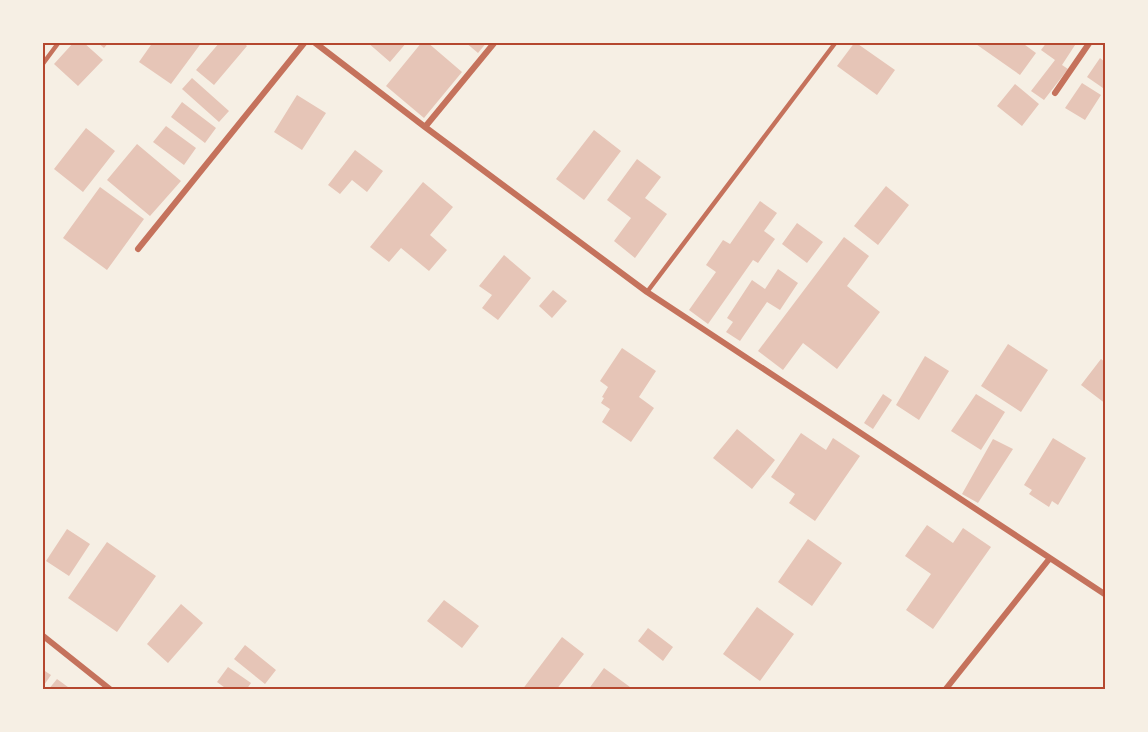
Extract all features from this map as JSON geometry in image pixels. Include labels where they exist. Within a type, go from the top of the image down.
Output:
[{"type":"street","points":[[138,249],[305,42]]},
{"type":"street","points":[[314,42],[424,127],[647,292],[1106,595]]},
{"type":"street","points":[[424,127],[495,42]]},
{"type":"street","points":[[1055,93],[1090,42]]},
{"type":"street","points":[[945,690],[1050,558]]},
{"type":"street","points":[[42,635],[111,690]]},
{"type":"lane","points":[[42,65],[59,42]]},
{"type":"lane","points":[[647,292],[836,42]]},
{"type":"building","points":[[74,42],[83,42],[103,60],[78,86],[54,64]]},
{"type":"building","points":[[97,42],[109,42],[104,48]]},
{"type":"building","points":[[153,42],[202,42],[171,84],[139,62]]},
{"type":"building","points":[[220,42],[242,42],[247,46],[214,85],[196,70]]},
{"type":"building","points":[[367,42],[407,42],[390,62]]},
{"type":"building","points":[[422,42],[427,42],[462,72],[424,118],[386,86]]},
{"type":"building","points":[[465,42],[487,42],[478,53]]},
{"type":"building","points":[[855,42],[895,70],[877,95],[837,66]]},
{"type":"building","points":[[973,42],[1021,42],[1036,53],[1020,75]]},
{"type":"building","points":[[1047,42],[1077,42],[1062,65],[1068,69],[1044,100],[1031,91],[1055,60],[1041,50]]},
{"type":"building","points":[[1100,58],[1106,63],[1106,84],[1103,88],[1087,77]]},
{"type":"building","points":[[192,78],[229,111],[219,122],[182,89]]},
{"type":"building","points":[[1082,83],[1101,95],[1085,120],[1065,108]]},
{"type":"building","points":[[1015,84],[1039,104],[1022,126],[997,106]]},
{"type":"building","points":[[297,95],[326,113],[302,150],[274,132]]},
{"type":"building","points":[[182,102],[216,128],[205,143],[171,117]]},
{"type":"building","points":[[166,126],[196,148],[184,165],[153,142]]},
{"type":"building","points":[[86,128],[115,151],[83,192],[54,169]]},
{"type":"building","points":[[594,130],[621,151],[584,200],[556,179]]},
{"type":"building","points":[[137,144],[181,181],[150,216],[107,180]]},
{"type":"building","points":[[355,150],[383,171],[367,192],[352,180],[340,194],[328,185]]},
{"type":"building","points":[[637,159],[661,177],[645,198],[667,214],[635,258],[614,241],[631,218],[607,200]]},
{"type":"building","points":[[423,182],[453,207],[430,235],[447,250],[429,271],[401,248],[389,262],[370,247]]},
{"type":"building","points":[[886,186],[909,205],[878,245],[854,226]]},
{"type":"building","points":[[100,187],[144,219],[107,270],[63,238]]},
{"type":"building","points":[[760,201],[777,213],[764,231],[775,239],[758,263],[753,260],[708,324],[689,310],[716,272],[706,265],[723,240],[730,244]]},
{"type":"building","points":[[797,223],[823,242],[807,263],[782,244]]},
{"type":"building","points":[[844,237],[869,256],[847,286],[880,312],[837,369],[803,343],[783,370],[758,351]]},
{"type":"building","points":[[504,255],[531,278],[498,320],[482,308],[492,295],[479,286]]},
{"type":"building","points":[[778,269],[798,283],[780,310],[767,302],[740,341],[726,332],[733,322],[727,318],[752,280],[765,289]]},
{"type":"building","points":[[553,290],[567,301],[552,318],[539,306]]},
{"type":"building","points":[[1008,344],[1048,370],[1021,412],[981,386]]},
{"type":"building","points":[[622,348],[656,371],[639,397],[654,408],[631,442],[602,422],[610,409],[601,403],[608,387],[600,381]]},
{"type":"building","points":[[925,356],[949,371],[919,420],[896,405]]},
{"type":"building","points":[[1101,359],[1106,363],[1106,404],[1081,385]]},
{"type":"building","points":[[883,394],[892,400],[873,429],[864,423]]},
{"type":"building","points":[[976,394],[1005,412],[981,450],[951,431]]},
{"type":"building","points":[[737,429],[775,460],[752,489],[713,458]]},
{"type":"building","points":[[801,433],[826,450],[833,438],[860,456],[815,521],[789,503],[795,494],[771,477]]},
{"type":"building","points":[[1053,438],[1086,458],[1058,505],[1052,501],[1049,507],[1029,494],[1032,490],[1024,485]]},
{"type":"building","points":[[993,439],[1013,449],[978,503],[962,494]]},
{"type":"building","points":[[927,525],[953,543],[963,528],[991,547],[933,629],[906,610],[931,574],[905,556]]},
{"type":"building","points":[[67,529],[90,544],[69,576],[46,561]]},
{"type":"building","points":[[808,539],[842,563],[812,606],[778,582]]},
{"type":"building","points":[[107,542],[156,576],[117,632],[68,598]]},
{"type":"building","points":[[444,600],[479,626],[462,648],[427,621]]},
{"type":"building","points":[[181,604],[203,623],[168,663],[147,644]]},
{"type":"building","points":[[757,607],[794,634],[760,681],[723,654]]},
{"type":"building","points":[[648,628],[673,647],[663,661],[638,641]]},
{"type":"building","points":[[562,637],[584,654],[556,690],[522,690]]},
{"type":"building","points":[[245,645],[276,670],[265,684],[234,659]]},
{"type":"building","points":[[228,667],[251,683],[246,690],[228,690],[217,682]]},
{"type":"building","points":[[604,668],[630,687],[628,690],[588,690]]},
{"type":"building","points":[[42,669],[51,675],[42,688]]},
{"type":"building","points":[[57,679],[72,690],[48,690]]}]
